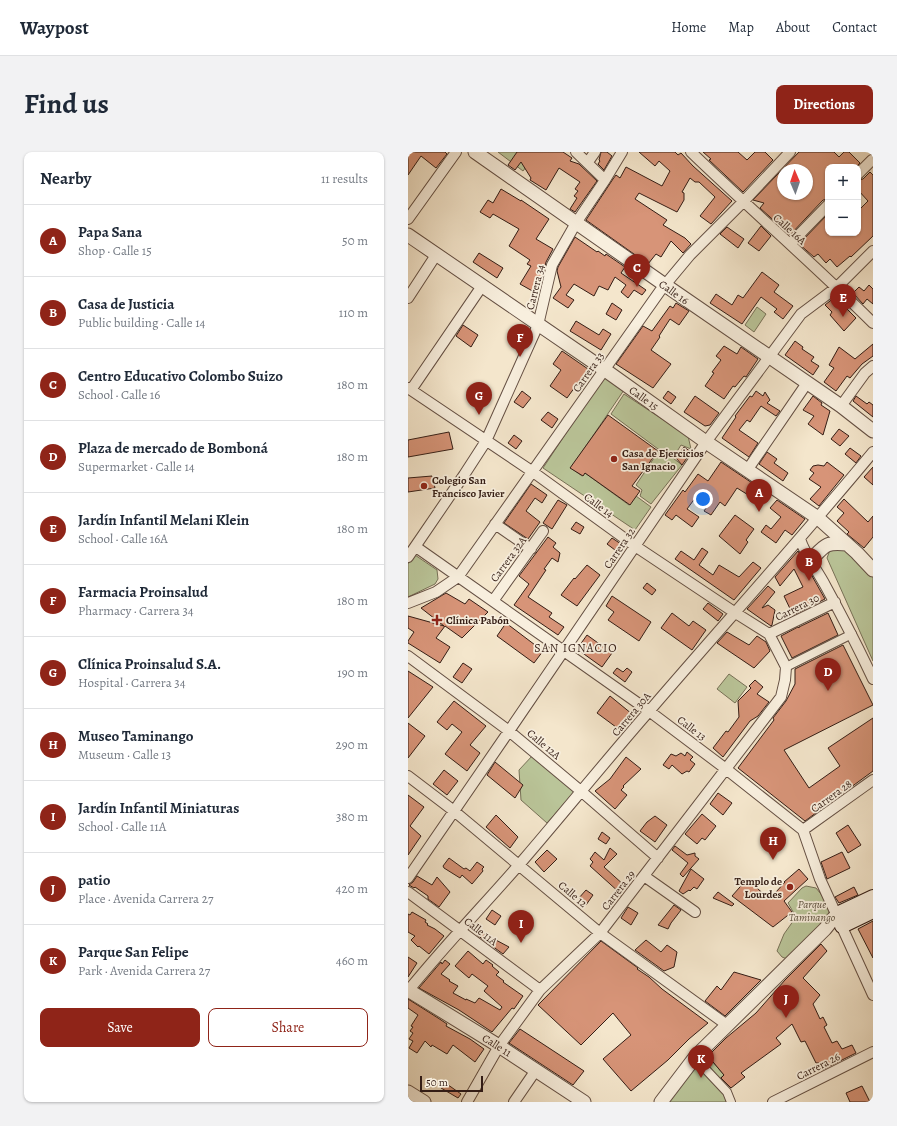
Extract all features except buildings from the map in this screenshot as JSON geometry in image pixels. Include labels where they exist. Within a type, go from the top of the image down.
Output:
[{"type":"main road","points":[[840,920],[873,897]]},
{"type":"main road","points":[[840,920],[873,911]]},
{"type":"street","points":[[408,219],[456,152]]},
{"type":"street","name":"Calle 16","points":[[475,152],[841,406],[873,431]]},
{"type":"street","points":[[576,152],[605,180]]},
{"type":"street","points":[[588,162],[595,152]]},
{"type":"street","name":"Carrera 34","points":[[408,556],[416,547],[486,441],[538,325],[552,265],[576,223],[622,152]]},
{"type":"street","name":"Calle 16A","points":[[691,152],[873,323]]},
{"type":"street","points":[[861,171],[872,160],[864,152]]},
{"type":"street","name":"Carrera 33","points":[[408,602],[436,592],[458,577],[665,285],[690,255],[743,202],[784,154]]},
{"type":"street","points":[[790,244],[825,208]]},
{"type":"street","name":"Calle 15","points":[[408,235],[818,518],[873,570]]},
{"type":"street","name":"Carrera 32","points":[[408,878],[706,442],[769,357],[801,314],[836,287],[873,251]]},
{"type":"street","points":[[408,298],[436,255]]},
{"type":"street","points":[[410,389],[482,286]]},
{"type":"street","points":[[841,406],[865,373],[873,366]]},
{"type":"street","points":[[748,470],[807,383]]},
{"type":"street","name":"Calle 14","points":[[410,389],[533,472],[635,546],[769,634]]},
{"type":"street","name":"Carrera 30A","points":[[408,990],[519,865],[649,711],[734,612],[800,539],[873,452]]},
{"type":"street","points":[[495,524],[531,549]]},
{"type":"street","name":"Carrera 32A","points":[[493,601],[543,531]]},
{"type":"street","points":[[800,539],[802,546],[852,634],[873,679]]},
{"type":"street","points":[[811,560],[825,545],[833,543],[847,544]]},
{"type":"street","name":"Calle 13","points":[[416,547],[649,711],[803,830]]},
{"type":"street","name":"Carrera 30","points":[[769,634],[835,602]]},
{"type":"street","points":[[769,634],[786,667],[852,634]]},
{"type":"street","name":"Calle 12A","points":[[408,656],[509,731],[658,858]]},
{"type":"street","name":"Carrera 29","points":[[467,1102],[499,1046],[540,990],[600,933],[781,697],[784,688],[786,667]]},
{"type":"street","name":"Calle 12","points":[[408,776],[454,811],[600,933],[727,1025]]},
{"type":"street","name":"Carrera 28","points":[[803,830],[873,780]]},
{"type":"street","points":[[803,830],[820,879],[873,995]]},
{"type":"street","points":[[644,876],[695,912]]},
{"type":"street","name":"Calle 11A","points":[[408,892],[540,990]]},
{"type":"street","points":[[661,1102],[695,1058],[727,1025],[825,929],[840,920]]},
{"type":"street","name":"Calle 11","points":[[408,990],[499,1046],[581,1101]]},
{"type":"street","name":"Carrera 26","points":[[773,1102],[786,1099],[873,1052]]},
{"type":"street","points":[[695,1058],[727,1092],[731,1102]]},
{"type":"street","points":[[514,1102],[536,1070]]},
{"type":"street","points":[[408,1092],[424,1102]]},
{"type":"green space","points":[[498,152],[537,152],[523,171]]},
{"type":"green space","points":[[757,307],[766,314],[754,332],[745,325]]},
{"type":"green space","points":[[604,376],[624,390],[571,468],[582,476],[585,473],[629,505],[636,496],[651,507],[635,530],[543,468]]},
{"type":"green space","points":[[624,394],[688,436],[691,449],[681,445],[673,458],[682,465],[651,504],[640,496],[642,490],[636,485],[660,449],[611,414]]},
{"type":"green space","points":[[837,547],[849,552],[873,575],[873,661],[827,558],[830,550]]},
{"type":"green space","points":[[415,555],[437,570],[438,579],[435,584],[408,597],[408,564]]},
{"type":"green space","points":[[729,674],[747,687],[735,703],[717,689]]},
{"type":"green space","points":[[533,755],[575,791],[547,823],[521,800],[519,770]]},
{"type":"green space","name":"Parque Taminango","points":[[806,886],[816,888],[825,899],[831,912],[819,932],[787,959],[782,957],[777,951],[784,934],[796,917],[788,903],[802,888]]},
{"type":"green space","points":[[706,1054],[724,1075],[718,1080],[732,1102],[663,1102]]},
{"type":"place","name":"Centro Educativo Colombo Suizo","points":[[637,287]]},
{"type":"place","name":"Jardín Infantil Melani Klein","points":[[843,317]]},
{"type":"place","name":"Farmacia Proinsalud","points":[[520,357]]},
{"type":"place","name":"Clínica Proinsalud S.A.","points":[[479,415]]},
{"type":"place","name":"Casa de Ejercicios San Ignacio","points":[[614,459]]},
{"type":"place","name":"Colegio San Francisco Javier","points":[[424,486]]},
{"type":"place","name":"Papa Sana","points":[[759,512]]},
{"type":"place","name":"Casa de Justicia","points":[[809,581]]},
{"type":"place","name":"Clínica Pabón","points":[[437,620]]},
{"type":"place","name":"Plaza de mercado de Bomboná","points":[[828,691]]},
{"type":"place","name":"Museo Taminango","points":[[773,860]]},
{"type":"place","name":"Templo de Lourdes","points":[[790,887]]},
{"type":"place","name":"Jardín Infantil Miniaturas","points":[[521,943]]},
{"type":"place","name":"patio","points":[[786,1018]]},
{"type":"place","name":"Parque San Felipe","points":[[701,1078]]},
{"type":"district","name":"SAN IGNACIO","points":[[576,648]]}]
